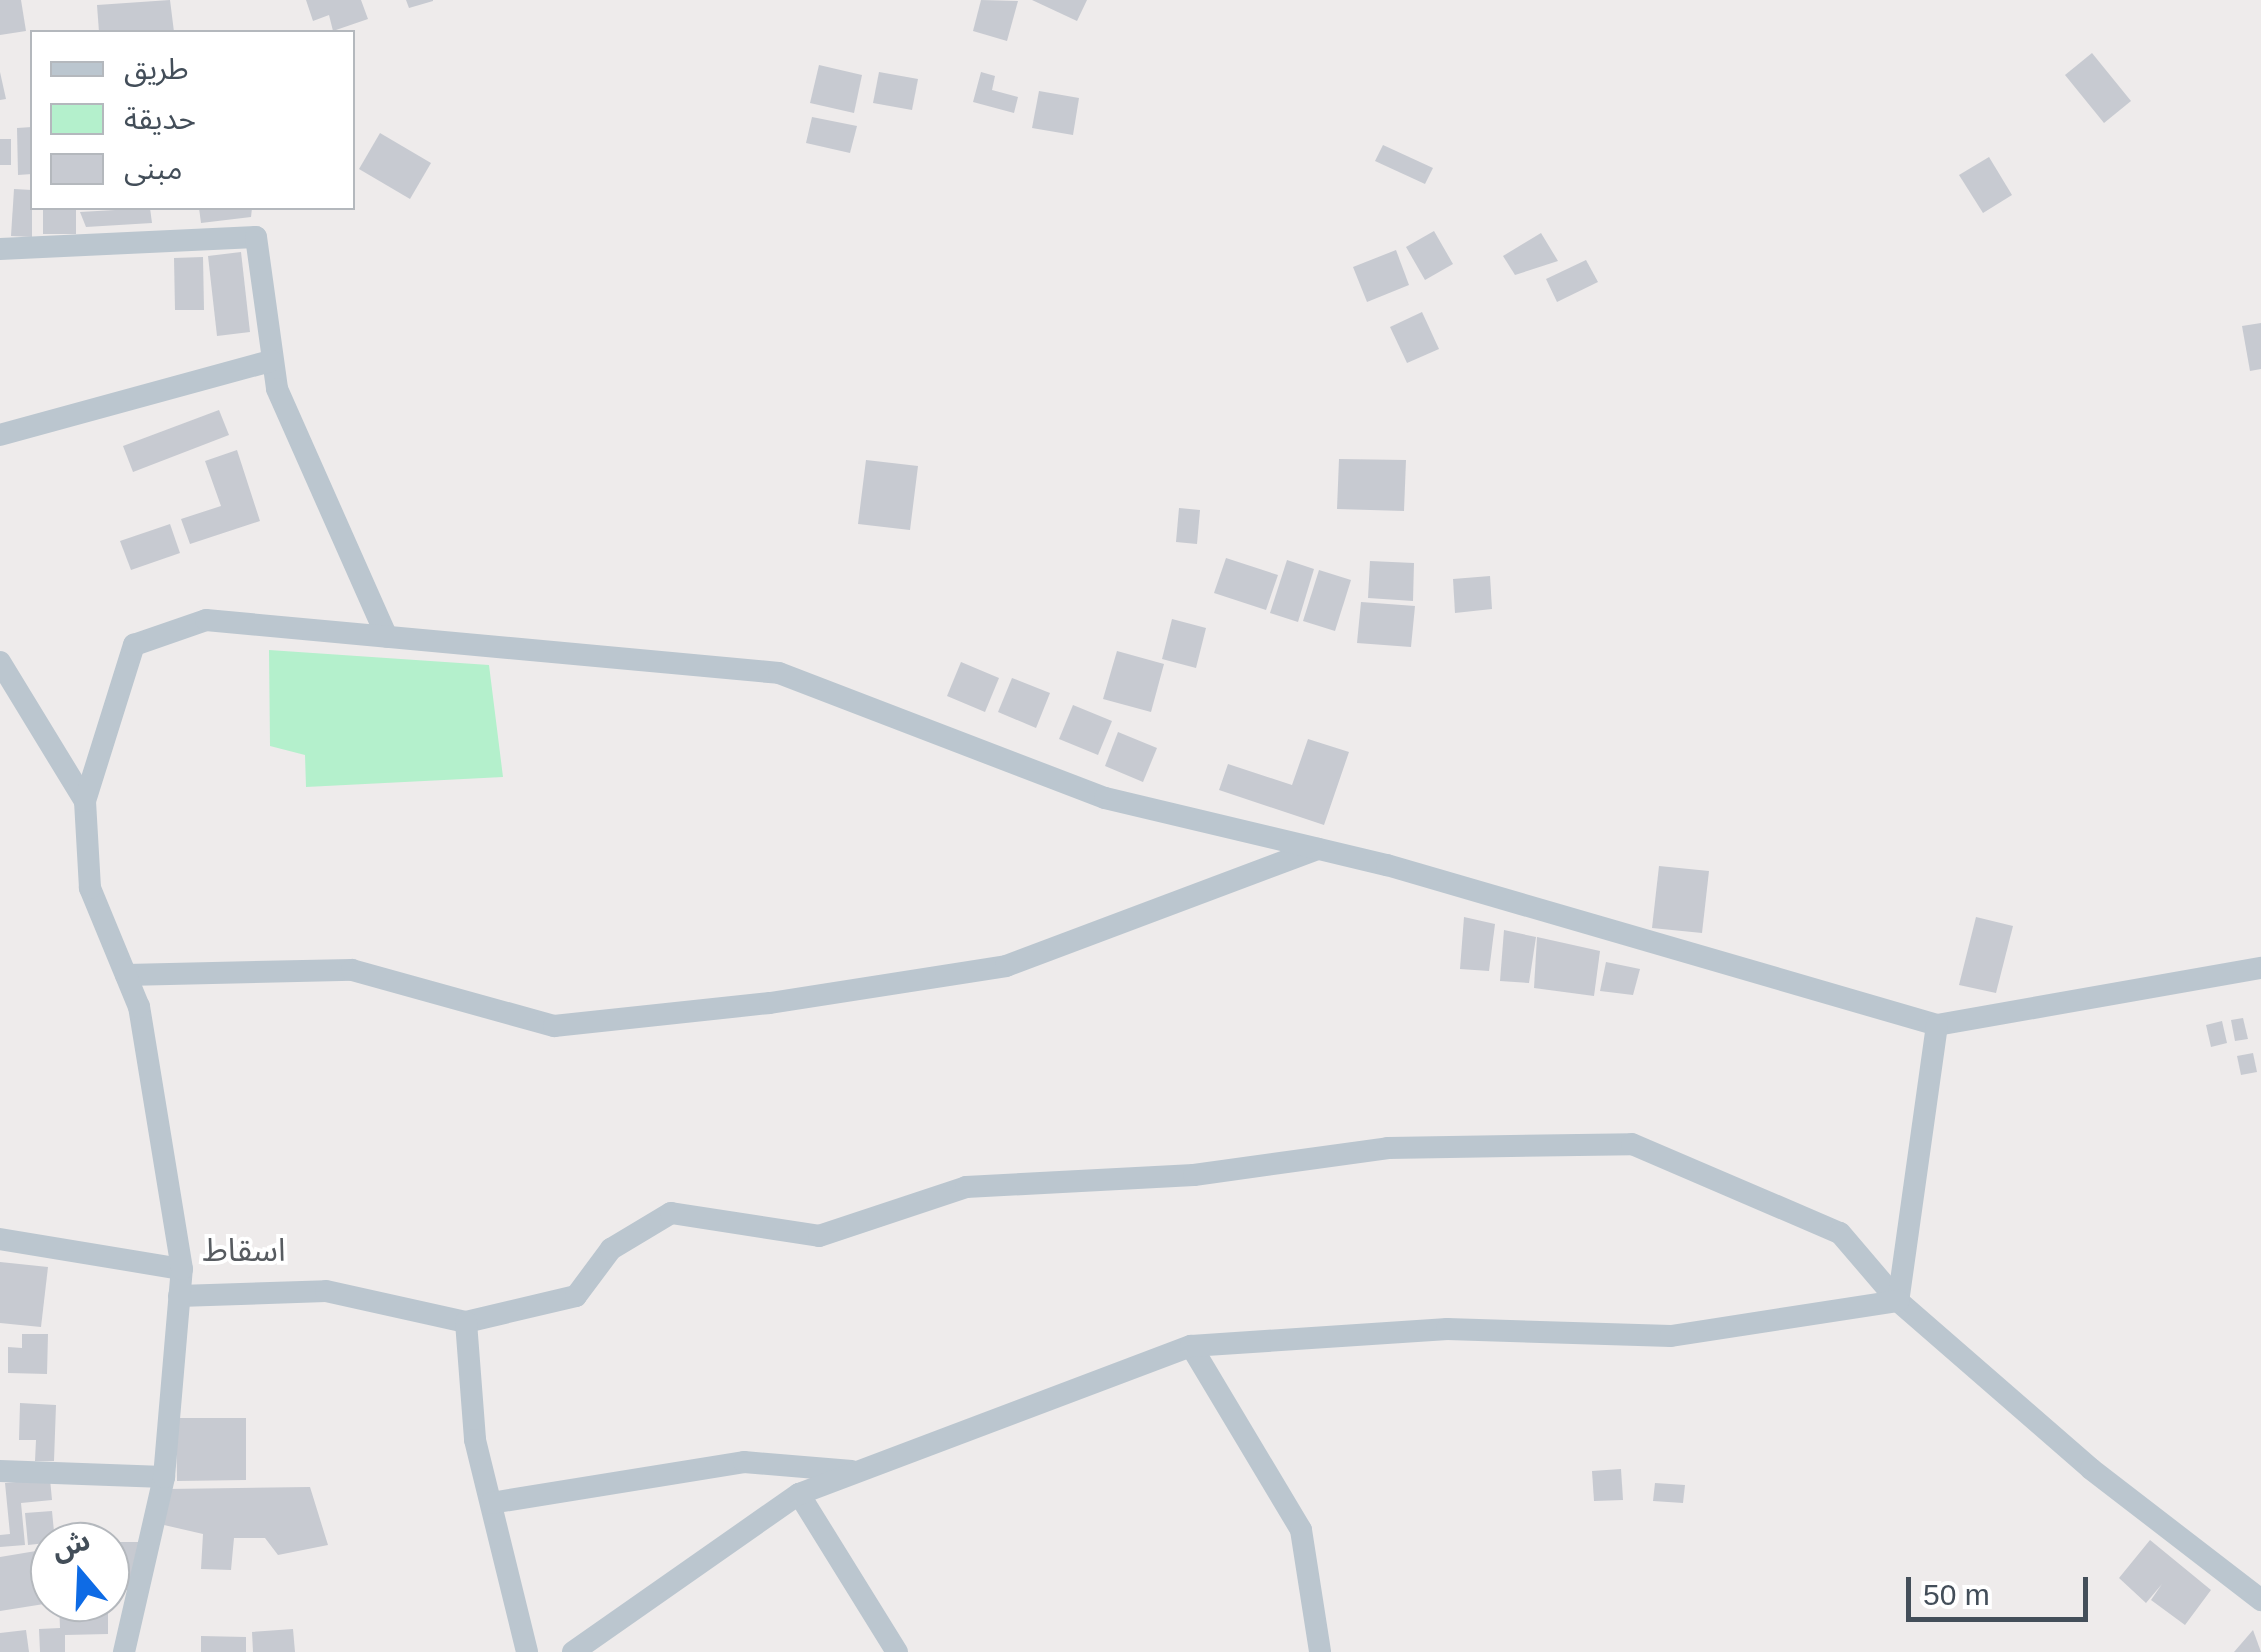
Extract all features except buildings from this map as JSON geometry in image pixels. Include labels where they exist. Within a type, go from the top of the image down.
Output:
[{"type":"street","points":[[0,249],[256,238],[270,361],[387,637]]},
{"type":"street","points":[[0,435],[270,361]]},
{"type":"street","points":[[124,1652],[164,1476],[182,1269],[171,1174],[126,975],[90,888],[85,801],[134,645],[206,620],[779,673],[1105,798],[1318,849],[1936,1025],[2261,968]]},
{"type":"street","points":[[0,662],[85,801]]},
{"type":"street","points":[[126,975],[352,970],[554,1026],[652,1016],[1006,966],[1318,849]]},
{"type":"street","points":[[1898,1300],[1936,1025]]},
{"type":"street","points":[[180,1296],[326,1291],[466,1322],[576,1296],[611,1249],[671,1213],[819,1236],[966,1187],[1194,1175],[1388,1148],[1632,1144],[1840,1233],[1898,1300],[2091,1469],[2261,1600]]},
{"type":"street","points":[[0,1239],[182,1269]]},
{"type":"street","points":[[573,1652],[799,1494],[1191,1346],[1447,1329],[1671,1336],[1898,1300]]},
{"type":"street","points":[[466,1322],[491,1504],[527,1652]]},
{"type":"street","points":[[1191,1346],[1301,1530],[1320,1652]]},
{"type":"street","points":[[491,1504],[744,1462],[861,1471]]},
{"type":"street","points":[[0,1471],[164,1476]]},
{"type":"street","points":[[799,1494],[898,1652]]},
{"type":"green space","points":[[269,650],[489,665],[503,777],[306,787],[305,755],[270,746]]},
{"type":"district","name":"اسقاط","points":[[244,1250]]}]
